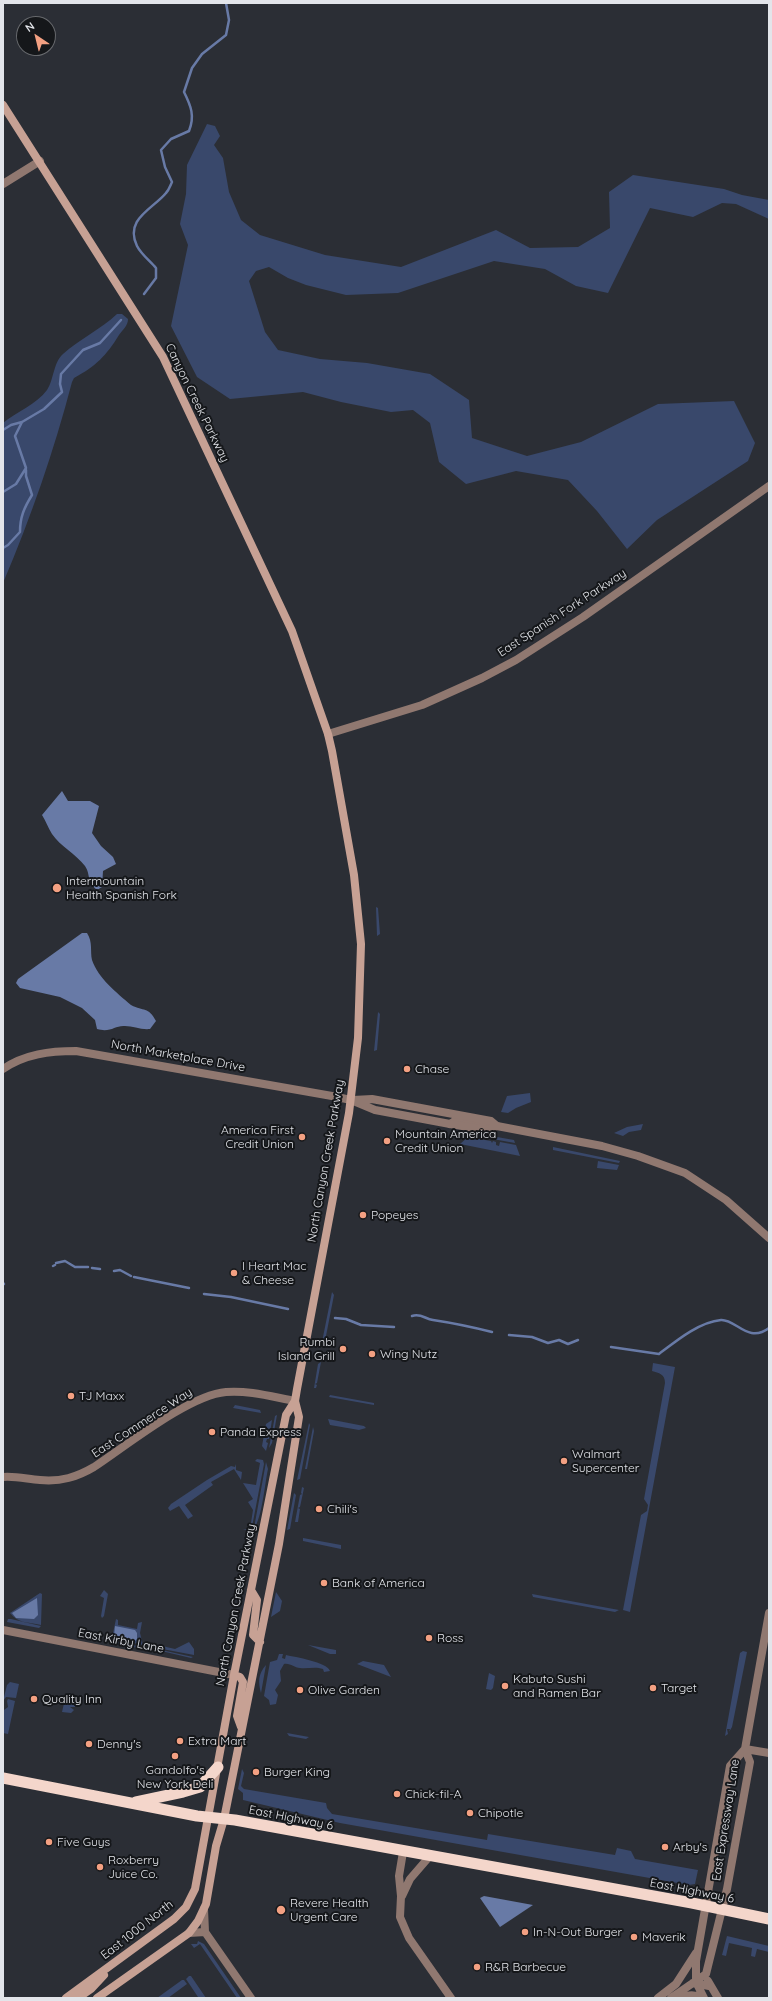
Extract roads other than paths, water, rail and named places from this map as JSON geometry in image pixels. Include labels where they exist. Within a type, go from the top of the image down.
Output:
[{"type":"highway","points":[[132,1803],[200,1787],[218,1767]]},
{"type":"highway","name":"East Highway 6","points":[[3,1778],[208,1817],[706,1906],[769,1919]]},
{"type":"main road","name":"Canyon Creek Parkway","points":[[3,105],[142,322],[166,364],[292,631],[328,734]]},
{"type":"main road","name":"North Canyon Creek Parkway","points":[[208,1817],[234,1675],[286,1415],[295,1401],[351,1100],[358,1038],[361,944],[354,875],[328,734]]},
{"type":"main road","name":"North Canyon Creek Parkway","points":[[224,1819],[279,1544],[299,1417],[295,1401]]},
{"type":"main road","points":[[251,1590],[257,1600],[253,1635],[260,1642]]},
{"type":"main road","points":[[234,1675],[240,1676],[243,1682],[237,1716],[242,1728]]},
{"type":"main road","name":"East 1000 North","points":[[66,1998],[164,1927],[186,1906],[198,1878],[208,1817]]},
{"type":"main road","points":[[97,1998],[189,1933],[204,1909],[216,1846],[224,1819]]},
{"type":"main road","points":[[78,1998],[96,1984],[107,1969]]},
{"type":"street","points":[[3,184],[40,161]]},
{"type":"street","name":"East Spanish Fork Parkway","points":[[328,734],[422,705],[482,678],[516,660],[583,617],[769,486]]},
{"type":"street","name":"North Marketplace Drive","points":[[3,1069],[32,1055],[76,1051],[351,1100],[375,1110],[450,1124],[487,1130],[497,1126]]},
{"type":"street","name":"North Marketplace Drive","points":[[351,1100],[372,1099],[448,1112],[491,1121],[497,1126],[609,1148],[638,1156],[685,1173],[726,1200],[769,1238]]},
{"type":"street","name":"East Commerce Way","points":[[3,1477],[14,1476],[61,1481],[78,1476],[189,1404],[213,1394],[241,1392],[295,1401]]},
{"type":"street","name":"East Expressway Lane","points":[[708,1966],[732,1867],[750,1762],[745,1749],[769,1613]]},
{"type":"street","name":"East Kirby Lane","points":[[3,1630],[234,1675]]},
{"type":"street","points":[[745,1749],[769,1753]]},
{"type":"street","name":"East Expressway Lane","points":[[696,1982],[695,1967],[730,1766],[745,1749]]},
{"type":"street","points":[[403,1852],[399,1876],[401,1896],[400,1917],[407,1934],[451,1998]]},
{"type":"street","points":[[401,1896],[410,1879],[429,1857]]},
{"type":"street","points":[[204,1909],[205,1932],[251,1998]]},
{"type":"street","points":[[189,1933],[205,1932]]},
{"type":"street","points":[[658,1998],[671,1989],[680,1980],[698,1950]]},
{"type":"street","points":[[672,1998],[706,1974],[708,1966]]},
{"type":"street","points":[[708,1966],[708,1979],[710,1986],[718,1998]]},
{"type":"street","points":[[671,1989],[696,1982],[710,1986]]},
{"type":"street","points":[[696,1982],[703,1998]]},
{"type":"street","points":[[682,1998],[696,1995],[703,1998]]},
{"type":"waterway","points":[[144,294],[156,278],[156,268],[143,255],[137,246],[134,237],[134,229],[142,215],[166,193],[172,182],[165,167],[161,150],[171,139],[189,131],[192,116],[189,102],[184,92],[192,68],[202,54],[226,35],[229,20],[226,3]]},
{"type":"waterway","points":[[3,492],[16,484],[26,468],[15,436],[22,422],[44,409],[62,392],[60,384],[61,374],[83,350],[100,343],[121,320]]},
{"type":"waterway","points":[[3,430],[11,425],[22,422]]},
{"type":"waterway","points":[[3,548],[8,545],[20,532],[23,513],[32,495],[26,476],[26,470]]},
{"type":"waterway","points":[[56,1263],[65,1261],[75,1267],[88,1267]]},
{"type":"waterway","points":[[92,1268],[100,1269]]},
{"type":"waterway","points":[[114,1271],[120,1270],[131,1276]]},
{"type":"waterway","points":[[134,1277],[189,1288]]},
{"type":"waterway","points":[[204,1294],[231,1297],[288,1309]]},
{"type":"waterway","points":[[412,1316],[415,1315],[492,1332]]},
{"type":"waterway","points":[[335,1318],[346,1319],[361,1325],[394,1327]]},
{"type":"waterway","points":[[611,1347],[659,1354],[696,1328],[704,1324],[721,1320],[732,1323],[749,1332],[762,1332],[769,1328]]},
{"type":"waterway","points":[[509,1335],[532,1337],[548,1343],[559,1340],[568,1344],[578,1340]]},
{"type":"place","name":"Intermountain Health Spanish Fork","points":[[57,888]]},
{"type":"place","name":"Chase","points":[[407,1069]]},
{"type":"place","name":"America First Credit Union","points":[[302,1137]]},
{"type":"place","name":"Mountain America Credit Union","points":[[387,1141]]},
{"type":"place","name":"Popeyes","points":[[363,1215]]},
{"type":"place","name":"I Heart Mac & Cheese","points":[[234,1273]]},
{"type":"place","name":"Rumbi Island Grill","points":[[343,1349]]},
{"type":"place","name":"Wing Nutz","points":[[372,1354]]},
{"type":"place","name":"TJ Maxx","points":[[71,1396]]},
{"type":"place","name":"Panda Express","points":[[212,1432]]},
{"type":"place","name":"Walmart Supercenter","points":[[564,1461]]},
{"type":"place","name":"Chili's","points":[[319,1509]]},
{"type":"place","name":"Bank of America","points":[[324,1583]]},
{"type":"place","name":"Ross","points":[[429,1638]]},
{"type":"place","name":"Kabuto Sushi and Ramen Bar","points":[[505,1686]]},
{"type":"place","name":"Target","points":[[653,1688]]},
{"type":"place","name":"Olive Garden","points":[[300,1690]]},
{"type":"place","name":"Quality Inn","points":[[34,1699]]},
{"type":"place","name":"Extra Mart","points":[[180,1741]]},
{"type":"place","name":"Denny's","points":[[89,1744]]},
{"type":"place","name":"Gandolfo's New York Deli","points":[[175,1756]]},
{"type":"place","name":"Burger King","points":[[256,1772]]},
{"type":"place","name":"Chick-fil-A","points":[[397,1794]]},
{"type":"place","name":"Chipotle","points":[[470,1813]]},
{"type":"place","name":"Five Guys","points":[[49,1842]]},
{"type":"place","name":"Arby's","points":[[665,1847]]},
{"type":"place","name":"Roxberry Juice Co.","points":[[100,1867]]},
{"type":"place","name":"Revere Health Urgent Care","points":[[281,1910]]},
{"type":"place","name":"In-N-Out Burger","points":[[525,1932]]},
{"type":"place","name":"Maverik","points":[[634,1937]]},
{"type":"place","name":"R&R Barbecue","points":[[477,1967]]}]
